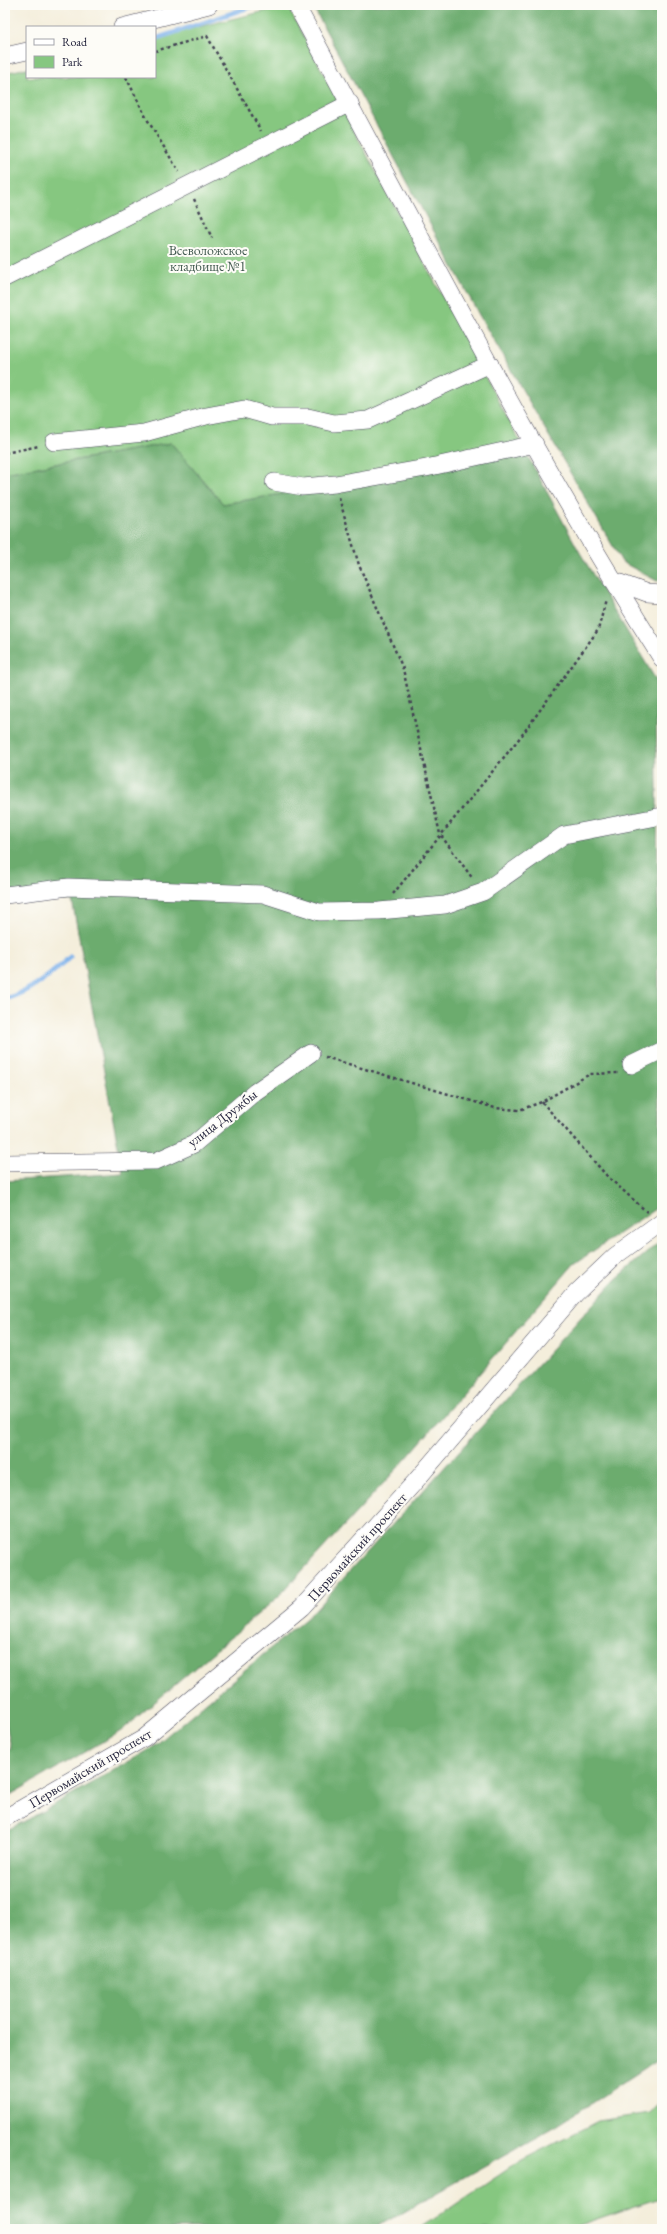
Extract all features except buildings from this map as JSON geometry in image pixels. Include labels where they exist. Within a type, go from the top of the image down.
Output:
[{"type":"street","points":[[126,26],[209,5]]},
{"type":"street","points":[[296,5],[490,364],[612,580],[662,659]]},
{"type":"street","points":[[5,56],[26,51]]},
{"type":"street","points":[[5,278],[350,103]]},
{"type":"street","points":[[54,442],[144,433],[206,416],[244,409],[272,417],[308,417],[334,423],[368,420],[490,364]]},
{"type":"street","points":[[274,482],[303,487],[335,484],[426,468],[535,444]]},
{"type":"street","points":[[612,580],[646,593],[662,594]]},
{"type":"street","points":[[5,895],[69,887],[263,894],[319,912],[379,911],[445,905],[483,892],[564,835],[662,816]]},
{"type":"street","points":[[631,1065],[662,1050]]},
{"type":"street","name":"улица Дружбы","points":[[5,1163],[156,1161],[194,1144],[255,1092],[311,1053]]},
{"type":"street","name":"Первомайский проспект","points":[[5,1818],[144,1738],[302,1607],[414,1483],[576,1293],[615,1256],[661,1223]]},
{"type":"path","points":[[156,51],[207,36],[269,145]]},
{"type":"path","points":[[126,78],[147,119],[188,186],[212,238]]},
{"type":"path","points":[[5,453],[54,442]]},
{"type":"path","points":[[335,484],[359,566],[402,668],[440,834],[483,892]]},
{"type":"path","points":[[379,911],[440,834],[522,735],[598,630],[612,580]]},
{"type":"path","points":[[311,1053],[495,1108],[519,1110],[542,1102],[590,1074],[620,1073],[631,1065]]},
{"type":"path","points":[[542,1102],[607,1176],[661,1223]]},
{"type":"green space","name":"Всеволожское кладбище №1","points":[[282,5],[287,5],[526,453],[223,504],[171,443],[5,473],[5,73],[26,68],[26,78],[156,78],[156,37],[270,10]]},
{"type":"green space","points":[[312,5],[662,5],[662,580],[657,581],[622,562],[479,315]]},
{"type":"green space","points":[[171,443],[223,504],[526,453],[579,551],[656,680],[661,1205],[574,1264],[405,1460],[278,1597],[121,1731],[5,1798],[5,1750],[11,1748],[5,1719],[5,1181],[123,1173],[72,900],[5,902],[5,473]]},
{"type":"green space","points":[[658,1243],[662,1243],[662,2057],[558,2125],[373,2229],[5,2229],[5,1831],[29,1819],[152,1748],[310,1615],[614,1281]]},
{"type":"green space","points":[[662,2100],[662,2197],[567,2229],[419,2229],[520,2161],[598,2121],[650,2113]]},
{"type":"waterway","points":[[156,39],[256,5]]},
{"type":"waterway","points":[[5,999],[23,992],[40,982],[70,957]]}]
